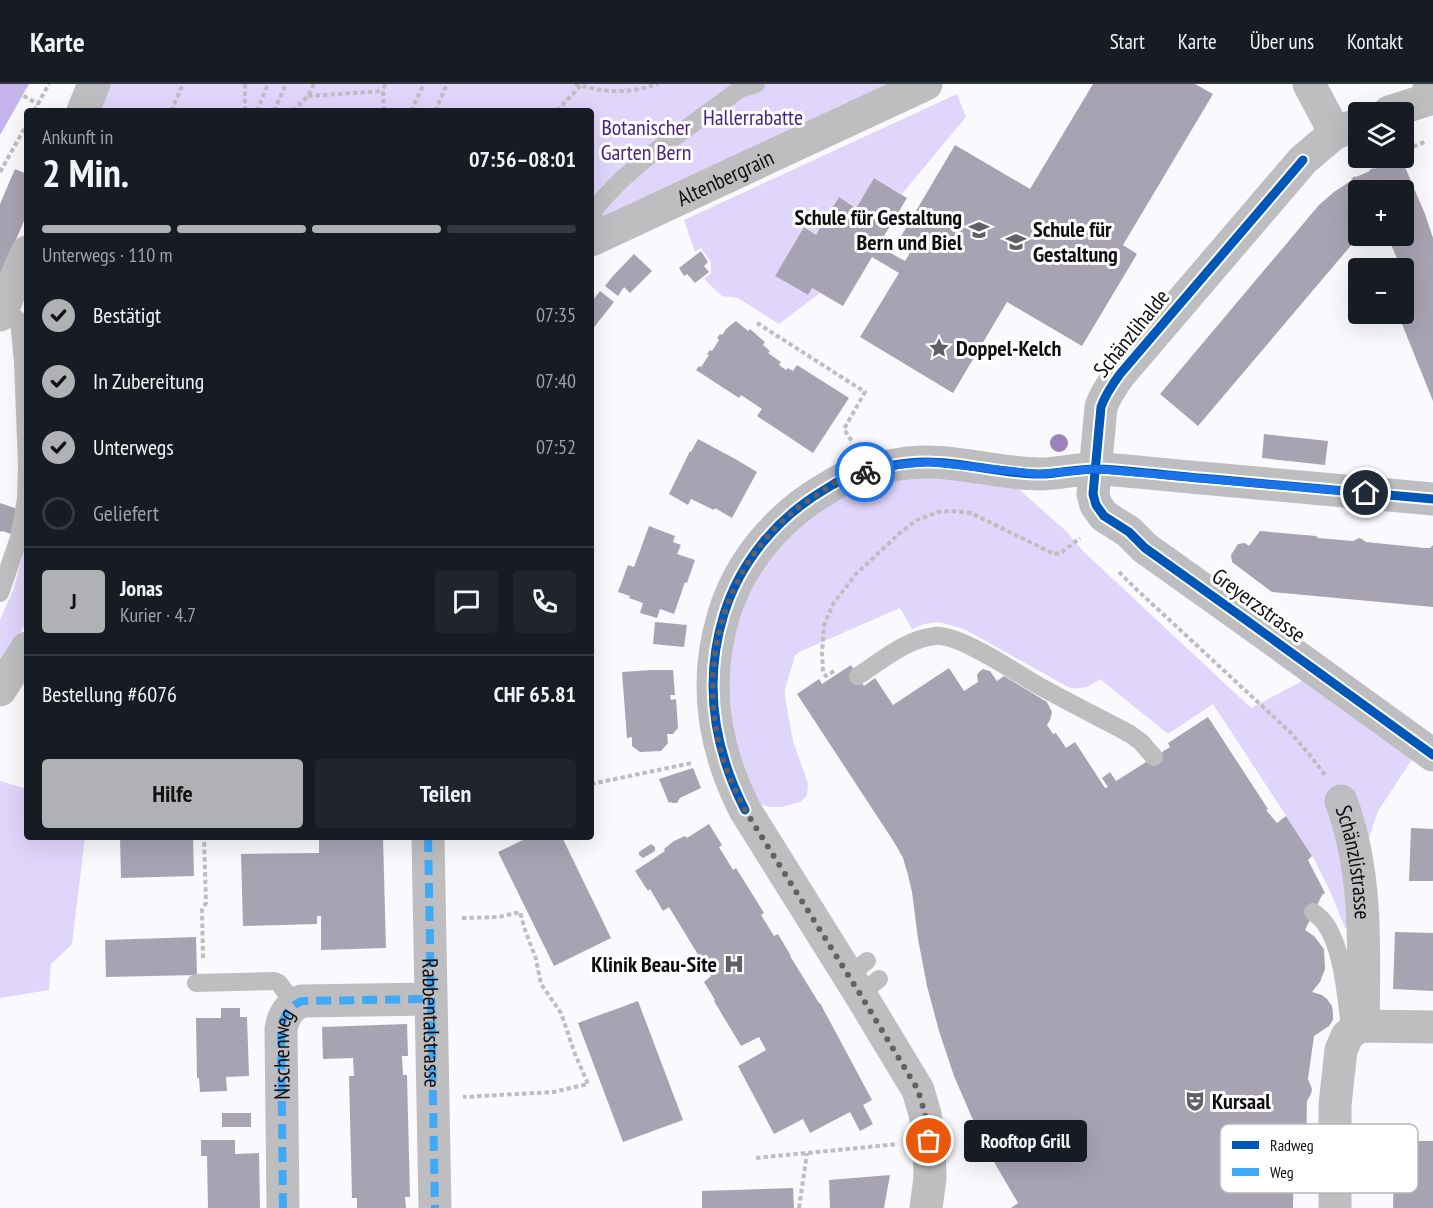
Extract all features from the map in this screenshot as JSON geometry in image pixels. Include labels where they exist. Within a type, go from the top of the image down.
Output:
[{"type":"main road","points":[[1429,84],[1433,87]]},
{"type":"street","points":[[84,108],[94,84]]},
{"type":"street","name":"Altenbergrain","points":[[595,238],[926,84]]},
{"type":"street","points":[[1309,84],[1347,128]]},
{"type":"street","points":[[1414,104],[1433,98]]},
{"type":"street","name":"Schänzlihalde","points":[[1096,469],[1101,407],[1104,398],[1120,374],[1303,160],[1347,128]]},
{"type":"street","points":[[2,312],[24,259]]},
{"type":"street","points":[[926,1208],[930,1178],[929,1141],[918,1090],[864,977],[745,810],[724,763],[715,717],[713,668],[719,630],[729,597],[750,559],[789,514],[842,479],[898,465],[928,462],[1040,474],[1096,469],[1433,499]]},
{"type":"street","name":"Greyerzstrasse","points":[[1096,469],[1093,494],[1096,505],[1104,516],[1433,755]]},
{"type":"street","points":[[0,690],[24,653]]},
{"type":"street","name":"Schänzlistrasse","points":[[1335,1124],[1341,1050],[1345,1040],[1357,1029],[1364,936],[1360,884],[1353,840],[1341,801]]},
{"type":"street","name":"Rabbentalstrasse","points":[[428,840],[435,1208]]},
{"type":"street","name":"Nischenweg","points":[[284,1208],[281,1029],[287,1012],[294,1004],[308,1001],[430,999]]},
{"type":"street","points":[[1357,1029],[1433,1027]]},
{"type":"lane","points":[[594,210],[621,180],[650,154],[740,89],[756,84]]},
{"type":"lane","points":[[2,312],[19,321],[24,388]]},
{"type":"lane","points":[[0,593],[19,538],[24,510]]},
{"type":"lane","points":[[858,676],[913,642],[942,635],[963,642],[1130,734],[1141,741],[1154,757]]},
{"type":"lane","points":[[1313,912],[1323,920],[1334,941],[1357,1029]]},
{"type":"lane","points":[[196,983],[274,981],[282,987],[294,1004]]},
{"type":"path","points":[[36,108],[49,84]]},
{"type":"path","points":[[172,108],[183,84]]},
{"type":"path","points":[[245,108],[248,84]]},
{"type":"path","points":[[258,108],[268,84]]},
{"type":"path","points":[[275,108],[286,84]]},
{"type":"path","points":[[296,108],[308,96],[314,84]]},
{"type":"path","points":[[383,108],[385,84]]},
{"type":"path","points":[[412,108],[424,84]]},
{"type":"path","points":[[436,108],[447,84]]},
{"type":"path","points":[[575,84],[613,92],[658,84]]},
{"type":"path","points":[[561,108],[581,85]]},
{"type":"path","points":[[308,96],[383,91]]},
{"type":"path","points":[[17,92],[38,104]]},
{"type":"path","points":[[0,172],[24,129]]},
{"type":"path","points":[[1415,146],[1427,141]]},
{"type":"path","points":[[757,323],[865,392],[844,429],[856,446]]},
{"type":"path","points":[[835,670],[826,676],[823,672],[822,653],[824,625],[833,604],[855,574],[917,520],[932,514],[951,511],[971,513],[1054,554],[1061,553],[1085,533]]},
{"type":"path","points":[[594,783],[667,769]]},
{"type":"path","points":[[203,962],[202,910],[206,903],[204,840]]},
{"type":"path","points":[[474,918],[499,917],[520,912],[536,959],[541,984],[561,1013],[588,1084],[554,1092],[482,1097]]},
{"type":"path","points":[[756,1158],[902,1143]]},
{"type":"path","points":[[799,1208],[807,1153]]},
{"type":"green space","name":"Botanischer Garten Bern","points":[[108,84],[895,84],[594,226],[594,108],[98,108]]},
{"type":"green space","points":[[957,94],[966,117],[902,194],[874,178],[856,207],[839,197],[828,215],[823,214],[817,217],[816,223],[820,228],[816,235],[804,227],[775,276],[807,295],[812,288],[820,293],[779,324],[738,298],[722,296],[704,279],[711,273],[711,262],[701,248],[695,252],[684,220]]},
{"type":"green space","points":[[921,477],[1014,485],[1066,531],[1084,552],[1251,708],[1304,680],[1413,758],[1378,811],[1368,841],[1372,928],[1345,928],[1313,857],[1213,704],[1168,734],[1100,679],[1086,687],[1070,688],[964,629],[939,622],[924,624],[912,629],[900,608],[799,652],[795,656],[785,689],[785,697],[793,741],[808,784],[807,796],[800,802],[782,807],[762,805],[756,800],[738,760],[727,682],[733,630],[752,581],[801,521],[845,494],[871,485]]},
{"type":"green space","points":[[24,550],[24,627],[0,664],[0,620],[14,588]]},
{"type":"green space","points":[[0,781],[24,788],[24,840],[85,840],[72,944],[51,964],[49,990],[0,998]]},
{"type":"shaded area","points":[[0,84],[29,84],[0,135]]},
{"type":"building","name":"Schule für Gestaltung","points":[[1093,84],[1195,84],[1213,94],[1123,245],[1137,254],[1082,346],[1007,302],[953,393],[860,337],[899,273],[872,257],[843,306],[812,288],[808,295],[775,276],[804,227],[816,235],[820,228],[816,224],[817,217],[823,214],[828,215],[839,197],[856,208],[874,178],[907,198],[878,246],[905,261],[914,246],[900,238],[955,145],[1030,189]]},
{"type":"building","points":[[1405,168],[1411,180],[1351,179],[1374,169]]},
{"type":"building","points":[[15,169],[24,173],[24,221],[0,277],[0,204]]},
{"type":"building","points":[[1348,183],[1348,246],[1351,246],[1198,426],[1160,394],[1319,205]]},
{"type":"building","points":[[1414,188],[1433,238],[1433,401],[1402,324],[1414,324],[1414,258],[1397,258],[1392,246],[1414,246]]},
{"type":"building","points":[[701,251],[708,262],[704,266],[709,272],[695,283],[687,274],[684,276],[679,268]]},
{"type":"building","points":[[634,254],[652,271],[630,293],[624,287],[618,296],[605,286]]},
{"type":"building","points":[[600,291],[614,302],[594,327],[594,299]]},
{"type":"building","points":[[736,321],[765,342],[763,345],[770,351],[768,353],[781,362],[779,365],[786,370],[788,368],[793,371],[797,365],[849,398],[813,453],[757,416],[762,409],[741,395],[739,398],[696,370],[699,366],[701,367],[710,350],[712,351],[720,334],[722,335]]},
{"type":"building","points":[[1264,434],[1328,441],[1325,465],[1262,458]]},
{"type":"building","points":[[698,439],[757,472],[732,518],[715,508],[714,510],[691,499],[688,505],[669,494]]},
{"type":"building","points":[[0,503],[17,509],[11,534],[0,532]]},
{"type":"building","points":[[649,526],[675,536],[673,542],[681,545],[677,554],[695,560],[674,614],[660,609],[657,618],[640,613],[643,603],[618,592],[628,565],[634,567]]},
{"type":"building","points":[[1260,531],[1353,541],[1359,538],[1366,542],[1425,548],[1433,545],[1433,607],[1272,592],[1232,562],[1231,555],[1238,544],[1245,543],[1249,546]]},
{"type":"building","points":[[655,622],[687,625],[684,647],[653,644]]},
{"type":"building","points":[[851,665],[864,686],[875,678],[893,705],[949,668],[964,691],[978,682],[977,675],[983,669],[990,671],[997,681],[1004,676],[1047,702],[1052,712],[1047,725],[1053,734],[1056,733],[1066,748],[1075,742],[1105,788],[1108,787],[1102,778],[1110,772],[1116,781],[1170,747],[1168,743],[1208,717],[1268,809],[1266,810],[1277,823],[1286,816],[1312,856],[1308,860],[1325,893],[1305,930],[1314,936],[1324,949],[1325,969],[1320,982],[1312,992],[1327,999],[1332,1006],[1333,1020],[1329,1026],[1314,1036],[1308,1079],[1312,1089],[1307,1101],[1307,1124],[1220,1124],[1220,1193],[1293,1193],[1293,1208],[1011,1208],[1018,1203],[973,1120],[954,1076],[939,1031],[927,986],[912,892],[903,858],[797,694],[819,679],[822,684]]},
{"type":"building","points":[[673,670],[675,695],[670,695],[671,700],[676,699],[678,728],[673,734],[667,734],[668,743],[661,751],[640,752],[632,746],[632,737],[627,738],[622,672]]},
{"type":"building","points":[[693,768],[701,788],[680,798],[677,803],[669,803],[659,779]]},
{"type":"building","points":[[709,824],[722,845],[719,847],[733,870],[736,868],[764,913],[761,915],[774,936],[778,934],[820,1003],[872,1100],[863,1105],[873,1124],[860,1131],[850,1112],[810,1133],[803,1119],[774,1134],[738,1066],[766,1050],[759,1037],[741,1046],[704,982],[711,976],[669,907],[663,911],[650,889],[648,891],[635,871],[665,851],[664,849],[674,841],[685,836],[687,838]]},
{"type":"building","points":[[1411,828],[1433,829],[1433,881],[1409,881]]},
{"type":"building","points":[[120,840],[193,840],[194,876],[121,878]]},
{"type":"building","points":[[319,840],[383,840],[386,948],[321,950],[321,916],[317,916],[317,924],[243,926],[241,854],[319,853]]},
{"type":"building","points":[[523,840],[563,840],[611,938],[554,966],[498,852]]},
{"type":"building","points":[[651,844],[655,847],[655,851],[643,858],[639,855],[639,852]]},
{"type":"building","points":[[1395,932],[1433,933],[1433,991],[1393,989]]},
{"type":"building","points":[[196,937],[197,975],[106,977],[105,940]]},
{"type":"building","points":[[638,1001],[683,1120],[623,1142],[578,1023]]},
{"type":"building","points":[[221,1008],[240,1008],[240,1017],[247,1017],[249,1076],[226,1077],[227,1091],[200,1092],[199,1078],[197,1078],[196,1018],[221,1018]]},
{"type":"building","points":[[407,1024],[408,1056],[402,1057],[403,1075],[407,1075],[410,1197],[405,1197],[406,1208],[357,1208],[357,1198],[352,1198],[349,1076],[354,1076],[353,1058],[323,1059],[322,1027]]},
{"type":"building","points":[[222,1113],[251,1113],[251,1127],[222,1127]]},
{"type":"building","points":[[201,1140],[235,1140],[235,1154],[259,1153],[260,1208],[208,1208],[207,1156],[201,1156]]},
{"type":"building","points":[[1418,1141],[1433,1141],[1433,1208],[1393,1208],[1393,1193],[1418,1193]]},
{"type":"building","points":[[890,1175],[884,1208],[830,1208],[829,1180]]},
{"type":"building","points":[[793,1188],[794,1208],[702,1208],[702,1191]]},
{"type":"marked path","points":[[428,840],[435,1208]]},
{"type":"marked path","points":[[283,1208],[281,1029],[287,1012],[302,1001],[430,999]]},
{"type":"cycle path","points":[[1303,160],[1120,374],[1109,390],[1101,407],[1093,494],[1096,505],[1104,516],[1129,532],[1145,548],[1433,755]]},
{"type":"cycle path","points":[[745,810],[725,762],[715,714],[714,664],[724,614],[740,577],[762,543],[807,501],[845,478],[906,463],[927,462],[1047,474],[1092,469],[1113,470],[1433,499]]},
{"type":"way so far","points":[[865,472],[842,479],[789,514],[773,530],[740,574],[729,597],[719,630],[713,668],[715,717],[724,763],[745,810],[918,1090],[929,1141]]},
{"type":"place","name":"Schule für Gestaltung Bern und Biel","points":[[979,230]]},
{"type":"place","name":"Schule für Gestaltung","points":[[1016,242]]},
{"type":"place","name":"Doppel-Kelch","points":[[939,348]]},
{"type":"place","name":"Klinik Beau-Site","points":[[734,964]]},
{"type":"place","name":"Kursaal","points":[[1195,1101]]},
{"type":"place","name":"Rooftop Grill","points":[[929,1141]]},
{"type":"route","points":[[865,472],[915,462],[1040,474],[1096,469],[1366,493]]},
{"type":"park label","name":"Hallerrabatte","points":[[753,117]]}]
